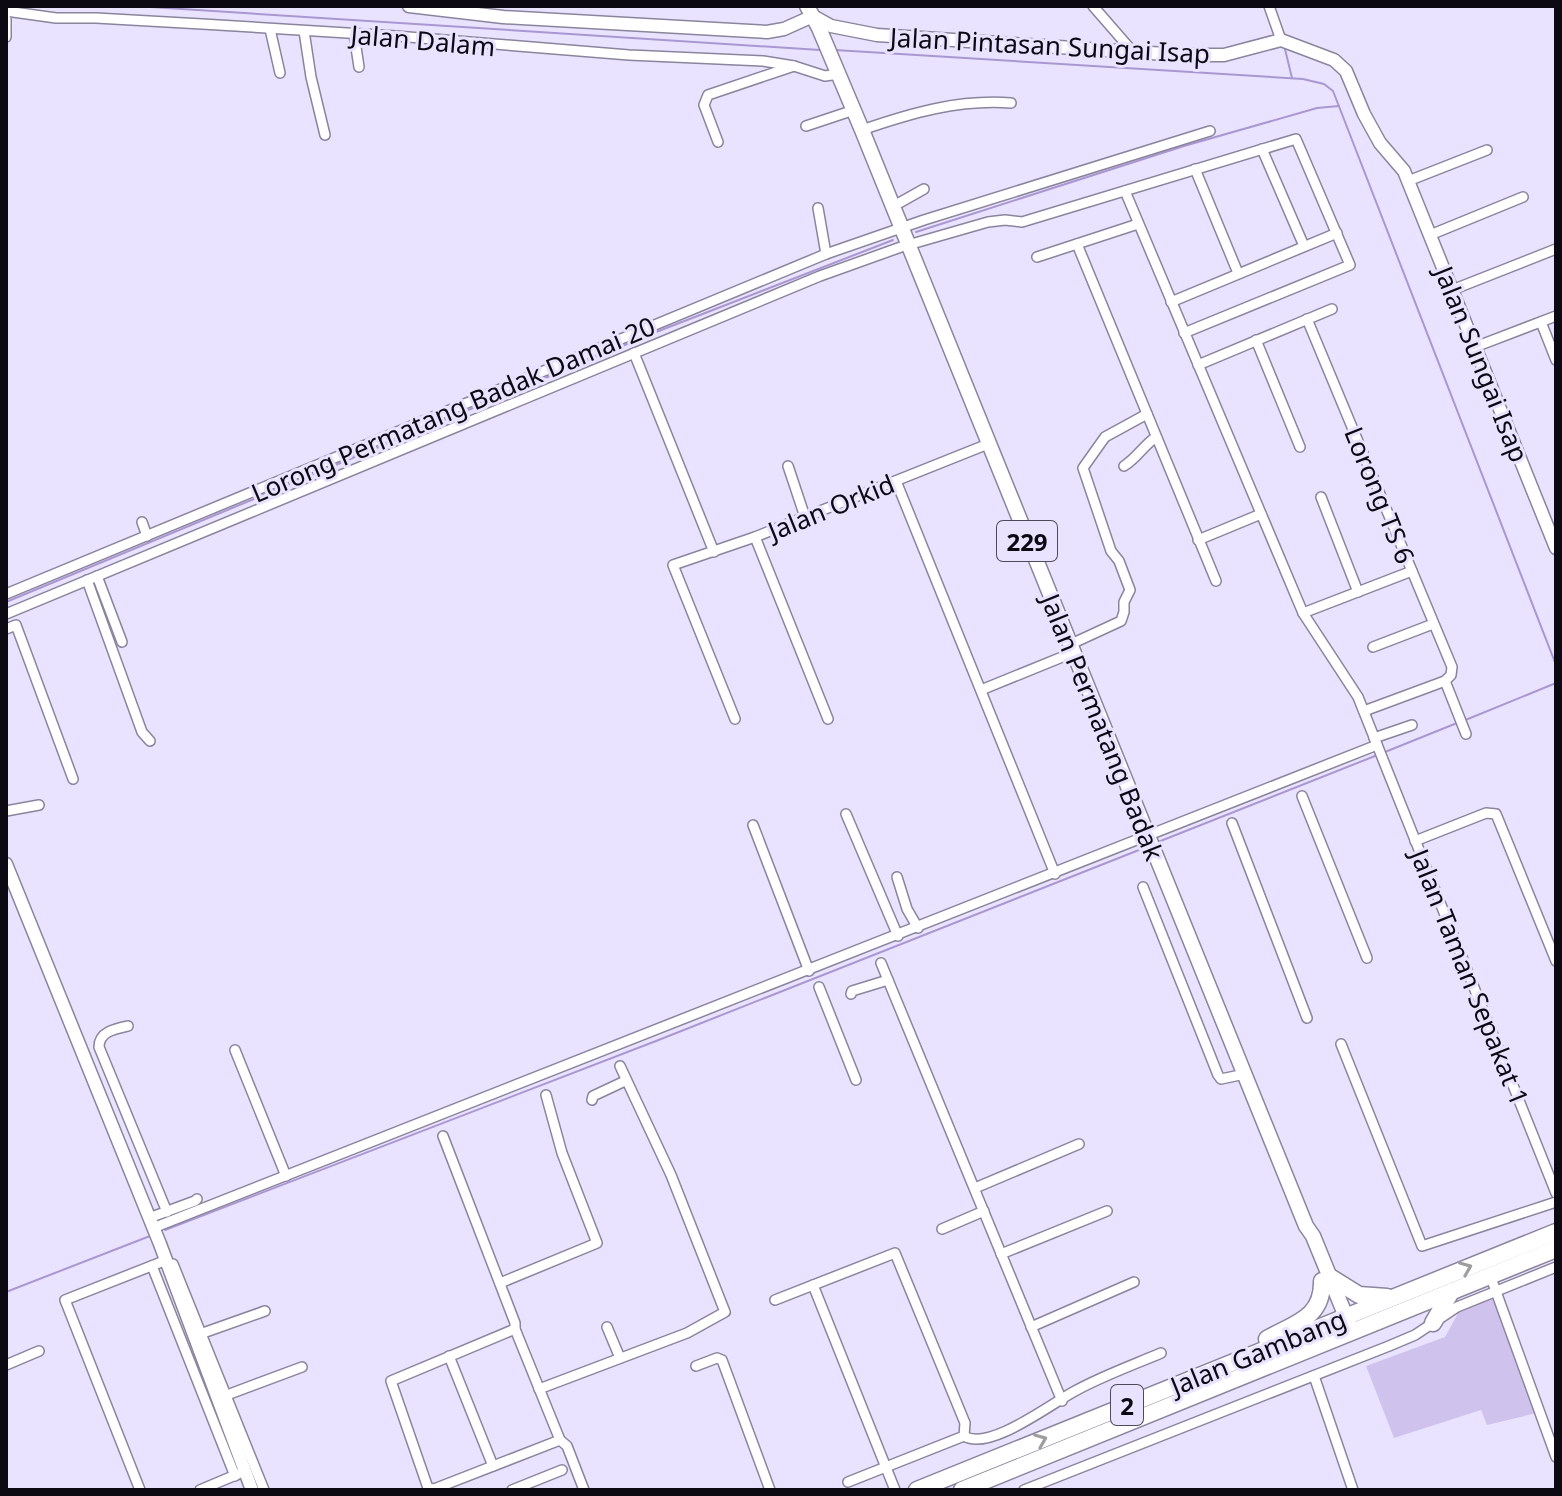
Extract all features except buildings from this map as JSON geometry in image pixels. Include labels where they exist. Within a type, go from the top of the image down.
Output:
[{"type":"highway","name":"Jalan Gambang","points":[[962,1490],[1344,1326],[1393,1297],[1556,1232]]},
{"type":"highway","name":"Jalan Gambang","points":[[917,1490],[1202,1374],[1451,1292],[1493,1283],[1556,1249]]},
{"type":"highway","points":[[1202,1374],[1313,1312],[1322,1299],[1326,1279],[1359,1295],[1393,1297]]},
{"type":"highway","points":[[1433,1323],[1451,1292]]},
{"type":"main road","name":"Jalan Permatang Badak","points":[[810,11],[854,110],[1070,649],[1306,1226],[1313,1236],[1344,1326]]},
{"type":"street","points":[[409,6],[767,32],[784,29],[810,11]]},
{"type":"street","points":[[1093,6],[1133,52]]},
{"type":"street","points":[[1269,6],[1281,40],[1325,55],[1341,65],[1351,79],[1372,130],[1400,164],[1408,181],[1487,150]]},
{"type":"street","name":"Jalan Dalam","points":[[6,11],[56,18],[96,18],[629,55],[763,61],[794,66],[825,76],[837,70]]},
{"type":"street","name":"Jalan Pintasan Sungai Isap","points":[[810,11],[831,26],[877,35],[1100,50],[1224,55],[1281,40]]},
{"type":"street","points":[[6,19],[6,37]]},
{"type":"street","points":[[270,29],[280,73]]},
{"type":"street","points":[[304,31],[325,135]]},
{"type":"street","points":[[1100,50],[1116,32]]},
{"type":"street","points":[[354,34],[359,67]]},
{"type":"street","points":[[718,142],[704,105],[708,95],[794,66]]},
{"type":"street","points":[[862,130],[923,110],[976,101],[1011,103]]},
{"type":"street","points":[[806,126],[854,110]]},
{"type":"street","name":"Lorong Permatang Badak Damai 20","points":[[6,594],[826,254],[900,227],[1210,131]]},
{"type":"street","points":[[6,614],[820,276],[908,245],[988,222],[1022,222],[1296,139],[1350,265],[1184,333]]},
{"type":"street","points":[[1262,149],[1304,246]]},
{"type":"street","points":[[1195,169],[1238,273]]},
{"type":"street","name":"Jalan Sungai Isap","points":[[1408,181],[1556,548]]},
{"type":"street","points":[[892,207],[924,189]]},
{"type":"street","points":[[1125,191],[1303,613],[1350,683],[1376,744]]},
{"type":"street","points":[[1430,235],[1523,197]]},
{"type":"street","points":[[818,208],[826,254]]},
{"type":"street","points":[[1037,257],[1138,224]]},
{"type":"street","points":[[1171,302],[1337,233]]},
{"type":"street","points":[[1077,244],[1216,581]]},
{"type":"street","points":[[1452,290],[1556,249]]},
{"type":"street","points":[[1198,365],[1332,309]]},
{"type":"street","points":[[1475,347],[1556,316]]},
{"type":"street","name":"Lorong TS 6","points":[[1307,319],[1452,671],[1445,681]]},
{"type":"street","points":[[1541,322],[1556,360]]},
{"type":"street","points":[[1256,340],[1300,447]]},
{"type":"street","points":[[634,353],[714,552]]},
{"type":"street","points":[[981,690],[1070,649],[1121,621],[1124,602],[1130,590],[1119,561],[1111,551],[1083,468],[1105,437],[1147,414]]},
{"type":"street","points":[[1124,466],[1156,437]]},
{"type":"street","name":"Jalan Orkid","points":[[735,719],[673,565],[755,537],[988,444]]},
{"type":"street","points":[[788,466],[805,517]]},
{"type":"street","points":[[896,481],[1055,874]]},
{"type":"street","points":[[1321,497],[1358,592]]},
{"type":"street","points":[[1198,540],[1261,514]]},
{"type":"street","points":[[142,522],[147,536]]},
{"type":"street","points":[[755,537],[828,719]]},
{"type":"street","points":[[1303,613],[1412,571]]},
{"type":"street","points":[[97,576],[122,642]]},
{"type":"street","points":[[87,580],[142,732],[150,741]]},
{"type":"street","points":[[1373,647],[1433,624]]},
{"type":"street","points":[[11,627],[73,779]]},
{"type":"street","points":[[1364,711],[1445,681],[1465,731]]},
{"type":"street","points":[[151,1223],[286,1176],[1055,874],[1376,744],[1412,725]]},
{"type":"street","name":"Jalan Taman Sepakat 1","points":[[1376,744],[1552,1171],[1556,1193]]},
{"type":"street","points":[[1302,796],[1367,958]]},
{"type":"street","points":[[6,811],[39,805]]},
{"type":"street","points":[[1415,841],[1486,813],[1496,814],[1556,961]]},
{"type":"street","points":[[846,814],[898,936]]},
{"type":"street","points":[[1232,823],[1307,1018]]},
{"type":"street","points":[[753,825],[809,971]]},
{"type":"street","points":[[6,864],[151,1223],[203,1333],[264,1490]]},
{"type":"street","points":[[897,877],[907,909],[918,928]]},
{"type":"street","points":[[1143,887],[1218,1075],[1227,1080],[1245,1074]]},
{"type":"street","points":[[881,963],[1062,1401]]},
{"type":"street","points":[[851,994],[852,991],[888,980]]},
{"type":"street","points":[[819,987],[856,1080]]},
{"type":"street","points":[[128,1026],[105,1033],[99,1047],[167,1212]]},
{"type":"street","points":[[1341,1044],[1422,1246],[1556,1202]]},
{"type":"street","points":[[235,1050],[286,1176]]},
{"type":"street","points":[[539,1389],[687,1333],[722,1316],[725,1309],[671,1175],[620,1066]]},
{"type":"street","points":[[592,1100],[593,1096],[625,1081]]},
{"type":"street","points":[[500,1283],[597,1243],[562,1153],[546,1095]]},
{"type":"street","points":[[443,1136],[515,1329],[584,1490]]},
{"type":"street","points":[[975,1188],[1079,1144]]},
{"type":"street","points":[[151,1223],[197,1199]]},
{"type":"street","points":[[942,1229],[984,1211]]},
{"type":"street","points":[[1001,1254],[1107,1211]]},
{"type":"street","points":[[775,1300],[895,1253],[965,1423],[964,1436]]},
{"type":"street","points":[[140,1490],[65,1300],[152,1266],[166,1255]]},
{"type":"street","points":[[166,1255],[240,1474]]},
{"type":"street","points":[[152,1266],[240,1474],[252,1490]]},
{"type":"street","points":[[1024,1490],[1415,1335],[1493,1283],[1556,1267]]},
{"type":"street","points":[[1031,1327],[1134,1282]]},
{"type":"street","points":[[1493,1283],[1556,1457]]},
{"type":"street","points":[[813,1285],[895,1490]]},
{"type":"street","points":[[203,1333],[265,1311]]},
{"type":"street","points":[[607,1327],[620,1358]]},
{"type":"street","points":[[515,1329],[393,1379],[390,1384],[428,1488],[434,1489],[560,1440]]},
{"type":"street","points":[[6,1365],[39,1351]]},
{"type":"street","points":[[964,1436],[973,1441],[1000,1432],[1062,1401],[1075,1391],[1161,1353]]},
{"type":"street","points":[[449,1356],[493,1466]]},
{"type":"street","points":[[696,1366],[717,1358],[722,1360],[770,1490]]},
{"type":"street","points":[[227,1395],[302,1367]]},
{"type":"street","points":[[1314,1376],[1353,1490]]},
{"type":"street","points":[[1000,1432],[1007,1454]]},
{"type":"street","points":[[848,1482],[964,1436]]},
{"type":"street","points":[[512,1490],[541,1485],[562,1470]]},
{"type":"street","points":[[200,1490],[240,1474]]},
{"type":"shaded area","points":[[1495,1297],[1537,1413],[1487,1425],[1481,1410],[1394,1438],[1366,1366],[1445,1337],[1461,1308]]},
{"type":"waterway","points":[[135,6],[820,50]]},
{"type":"waterway","points":[[1284,45],[1292,78]]},
{"type":"waterway","points":[[835,50],[1303,79],[1324,84],[1333,91],[1556,665]]},
{"type":"waterway","points":[[916,232],[1184,146],[1317,108],[1339,106]]},
{"type":"waterway","points":[[6,602],[651,334],[893,240]]},
{"type":"waterway","points":[[1463,721],[1556,683]]},
{"type":"waterway","points":[[1385,752],[1457,723]]},
{"type":"waterway","points":[[1158,842],[1375,756]]},
{"type":"waterway","points":[[165,1230],[656,1041],[1144,848]]},
{"type":"waterway","points":[[6,1292],[150,1236]]}]
